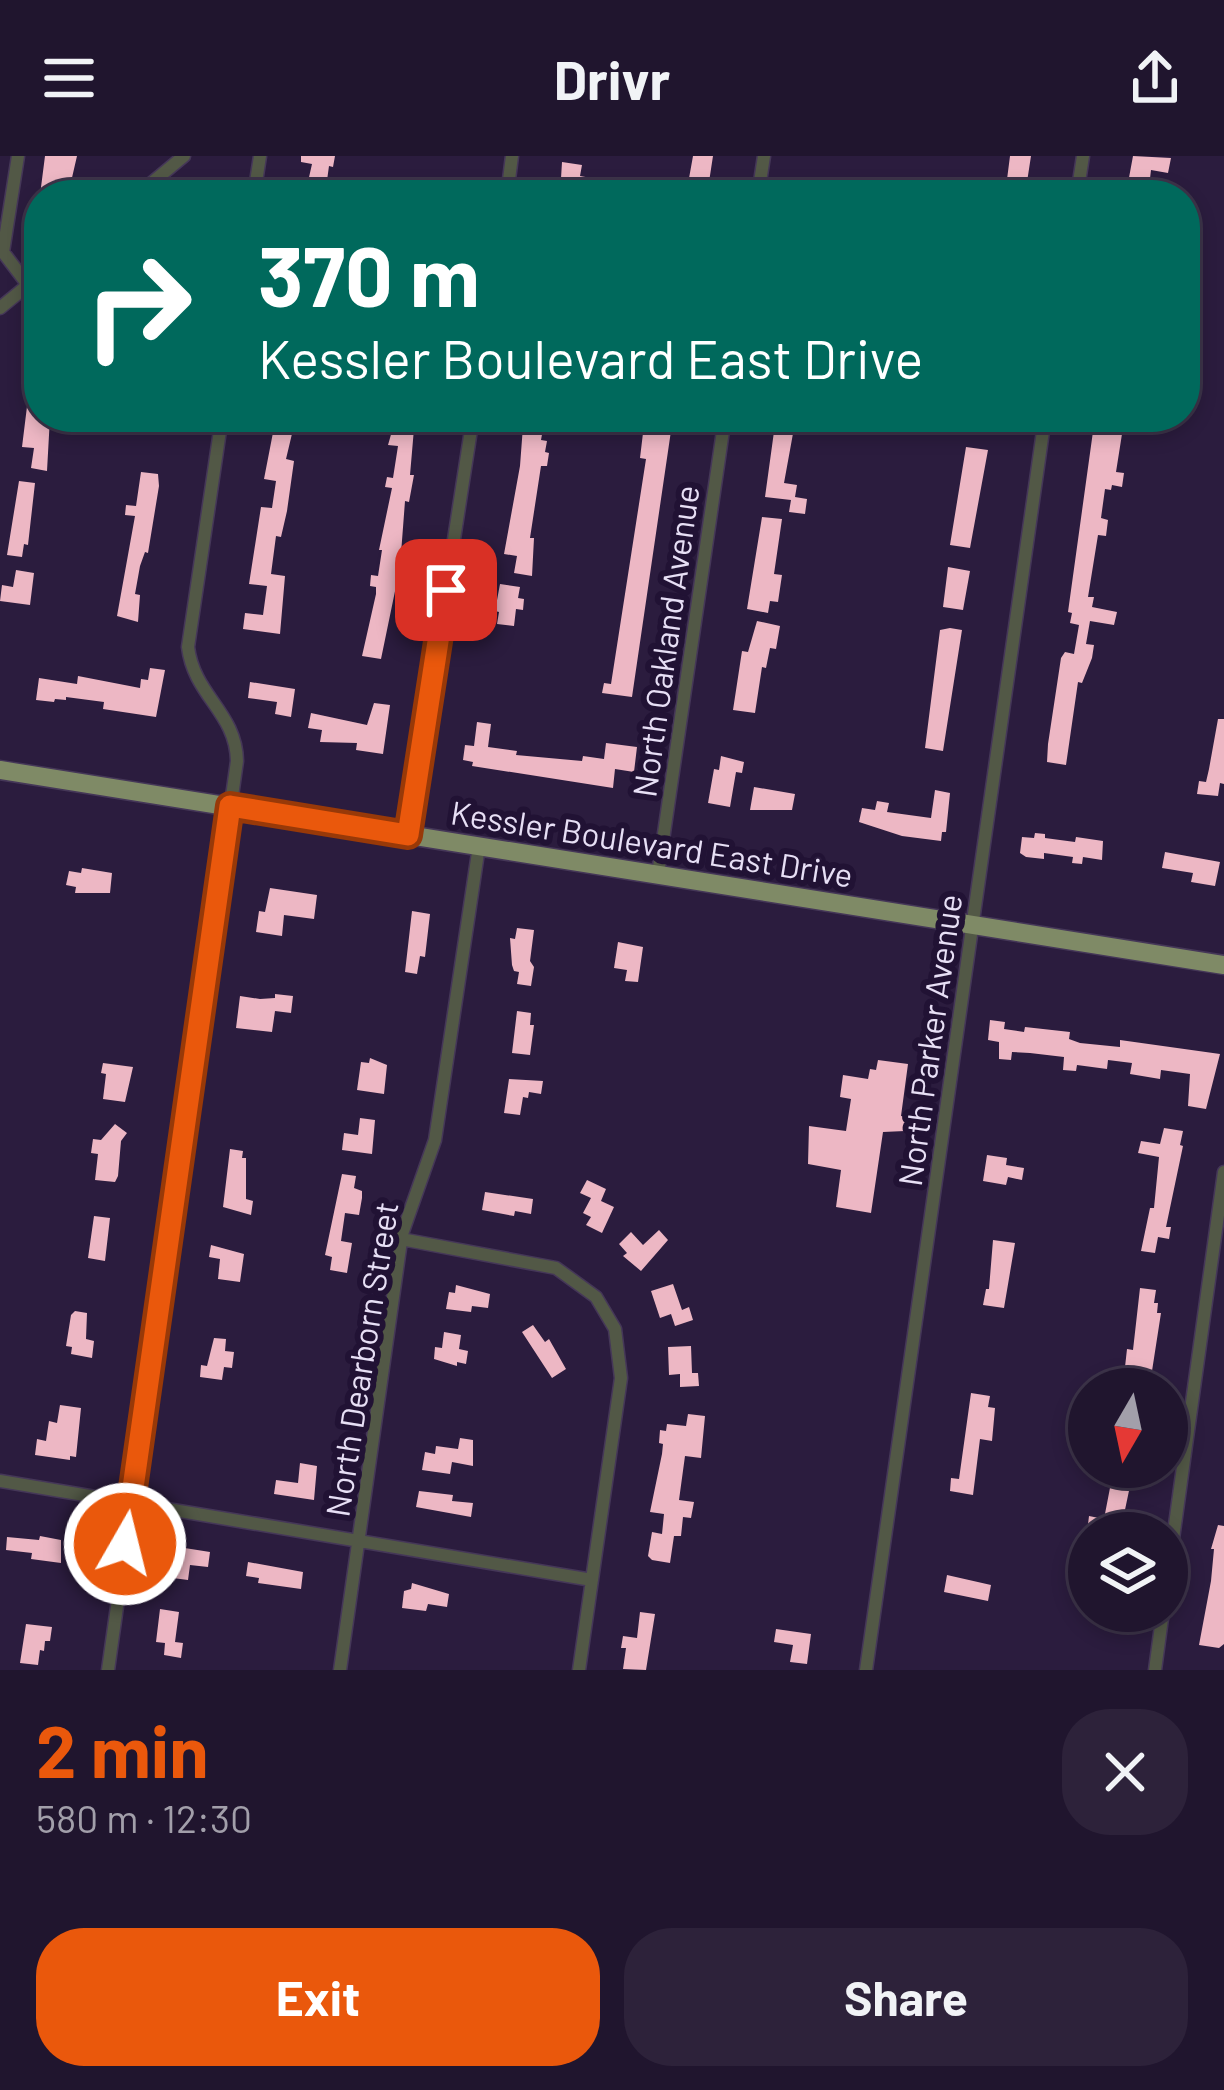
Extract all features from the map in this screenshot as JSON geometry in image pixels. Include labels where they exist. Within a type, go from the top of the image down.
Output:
[{"type":"main road","name":"Kessler Boulevard East Drive","points":[[0,770],[1224,964]]},
{"type":"street","points":[[18,156],[3,253],[24,272]]},
{"type":"street","points":[[154,180],[184,156]]},
{"type":"street","points":[[0,308],[24,288]]},
{"type":"street","points":[[108,1670],[237,760],[236,742],[223,715],[196,682],[188,647],[219,432]]},
{"type":"street","points":[[408,835],[471,432]]},
{"type":"street","name":"North Oakland Avenue","points":[[658,874],[723,432]]},
{"type":"street","name":"North Parker Avenue","points":[[866,1670],[1043,432]]},
{"type":"street","name":"North Dearborn Street","points":[[340,1670],[401,1239],[435,1140],[479,846]]},
{"type":"street","points":[[1177,1512],[1224,1172]]},
{"type":"street","points":[[401,1239],[556,1268],[587,1289],[607,1312],[620,1347],[622,1372],[579,1670]]},
{"type":"street","points":[[0,1481],[592,1580]]},
{"type":"street","points":[[1155,1670],[1160,1632]]},
{"type":"building","points":[[45,156],[77,156],[71,180],[42,180]]},
{"type":"building","points":[[301,156],[335,156],[327,180],[308,180],[312,164],[301,162]]},
{"type":"building","points":[[693,156],[713,156],[709,180],[689,180]]},
{"type":"building","points":[[1010,156],[1031,156],[1027,180],[1007,180]]},
{"type":"building","points":[[1133,156],[1171,158],[1168,173],[1151,170],[1150,180],[1129,180]]},
{"type":"building","points":[[562,162],[582,165],[580,176],[591,178],[591,180],[561,180]]},
{"type":"building","points":[[24,431],[49,432],[47,471],[31,468],[34,448],[22,447]]},
{"type":"building","points":[[273,432],[292,432],[286,459],[294,461],[287,511],[281,537],[276,536],[271,574],[285,576],[280,634],[243,629],[245,613],[263,615],[267,586],[249,584],[261,507],[272,508],[276,481],[264,479]]},
{"type":"building","points":[[392,432],[414,432],[410,475],[414,475],[409,502],[405,501],[400,567],[381,659],[362,656],[376,594],[376,587],[370,586],[371,575],[378,576],[392,488],[385,487],[387,477],[393,478],[398,446],[388,445]]},
{"type":"building","points":[[523,432],[542,432],[541,440],[547,441],[545,452],[549,453],[547,466],[541,466],[530,538],[534,538],[532,576],[514,573],[517,556],[504,554]]},
{"type":"building","points":[[636,432],[671,432],[632,697],[602,693],[604,683],[611,684],[646,459],[640,458],[643,433]]},
{"type":"building","points":[[774,432],[793,432],[784,483],[797,485],[795,497],[807,499],[805,514],[789,512],[791,500],[765,497]]},
{"type":"building","points":[[1093,432],[1122,434],[1116,472],[1124,473],[1122,487],[1105,489],[1101,518],[1108,520],[1106,536],[1098,535],[1088,597],[1094,597],[1092,607],[1117,612],[1114,625],[1090,621],[1086,644],[1094,645],[1092,658],[1082,683],[1078,682],[1066,765],[1047,762],[1061,658],[1065,652],[1074,654],[1079,625],[1070,623],[1072,613],[1068,612]]},
{"type":"building","points":[[966,447],[988,450],[970,548],[950,545]]},
{"type":"building","points":[[141,472],[158,474],[159,486],[148,553],[140,566],[135,594],[140,595],[138,622],[117,616],[135,516],[125,515],[126,505],[136,506]]},
{"type":"building","points":[[19,481],[35,483],[28,545],[24,544],[22,557],[7,555]]},
{"type":"building","points":[[762,517],[782,519],[774,574],[782,575],[778,602],[770,601],[768,613],[747,609]]},
{"type":"building","points":[[948,567],[970,571],[963,610],[943,607]]},
{"type":"building","points":[[16,570],[34,573],[30,605],[0,601],[2,585],[13,587]]},
{"type":"building","points":[[500,584],[520,587],[518,598],[524,599],[523,610],[516,609],[514,626],[497,624]]},
{"type":"building","points":[[757,621],[780,626],[776,649],[770,648],[766,668],[762,667],[755,713],[733,710],[742,651],[748,652]]},
{"type":"building","points":[[940,630],[962,630],[943,751],[925,748]]},
{"type":"building","points":[[150,668],[165,670],[156,717],[103,709],[104,702],[66,697],[54,702],[36,700],[39,678],[77,684],[78,676],[140,688]]},
{"type":"building","points":[[250,682],[295,689],[291,717],[275,714],[277,702],[248,698]]},
{"type":"building","points":[[374,703],[390,705],[383,754],[356,750],[357,743],[320,742],[322,730],[308,728],[311,713],[367,725]]},
{"type":"building","points":[[1218,719],[1224,719],[1224,784],[1220,783],[1218,796],[1197,794],[1199,781],[1206,782]]},
{"type":"building","points":[[477,722],[491,724],[488,747],[517,751],[516,755],[582,761],[583,756],[604,759],[606,743],[637,747],[634,772],[615,769],[613,788],[472,766],[473,762],[463,760],[465,745],[474,746]]},
{"type":"building","points":[[721,756],[744,762],[742,773],[736,772],[730,807],[708,803]]},
{"type":"building","points":[[754,787],[795,794],[792,810],[750,810]]},
{"type":"building","points":[[935,790],[950,793],[941,841],[902,836],[859,822],[862,808],[875,810],[877,801],[889,803],[887,812],[931,818]]},
{"type":"building","points":[[1035,833],[1075,842],[1076,837],[1103,841],[1102,860],[1083,857],[1082,864],[1072,863],[1073,857],[1044,853],[1044,859],[1026,857],[1020,853],[1022,837],[1034,838]]},
{"type":"building","points":[[1165,852],[1220,862],[1215,886],[1191,882],[1193,873],[1162,868]]},
{"type":"building","points":[[82,868],[112,873],[110,893],[75,893],[76,887],[66,885],[69,871],[81,873]]},
{"type":"building","points":[[270,888],[317,895],[314,919],[284,915],[282,936],[256,932]]},
{"type":"building","points":[[412,911],[430,914],[425,957],[420,956],[417,974],[405,972]]},
{"type":"building","points":[[517,928],[534,930],[531,986],[517,984],[519,972],[512,965],[510,938],[515,939]]},
{"type":"building","points":[[618,942],[643,947],[638,982],[625,981],[627,970],[614,968]]},
{"type":"building","points":[[275,994],[293,996],[291,1013],[275,1011],[272,1032],[236,1028],[240,996],[260,999],[275,998]]},
{"type":"building","points":[[517,1011],[531,1013],[530,1055],[512,1053]]},
{"type":"building","points":[[990,1020],[1005,1022],[1004,1029],[1024,1032],[1025,1027],[1070,1032],[1069,1039],[1080,1043],[1120,1047],[1120,1040],[1220,1054],[1206,1109],[1188,1106],[1190,1074],[1161,1070],[1160,1079],[1130,1074],[1132,1063],[1108,1060],[1107,1069],[1077,1065],[1076,1071],[1063,1070],[1064,1057],[1030,1053],[1012,1052],[1011,1060],[999,1059],[999,1042],[988,1040]]},
{"type":"building","points":[[370,1058],[387,1065],[384,1094],[357,1090],[361,1062],[369,1063]]},
{"type":"building","points":[[878,1060],[908,1064],[901,1116],[907,1117],[905,1131],[883,1132],[871,1213],[836,1207],[841,1170],[808,1164],[809,1126],[846,1131],[851,1099],[840,1097],[843,1075],[868,1079]]},
{"type":"building","points":[[103,1063],[133,1067],[125,1102],[103,1099]]},
{"type":"building","points":[[509,1079],[543,1081],[541,1094],[529,1092],[528,1098],[523,1097],[520,1115],[504,1113]]},
{"type":"building","points":[[360,1118],[375,1120],[372,1154],[342,1150],[344,1133],[358,1135]]},
{"type":"building","points":[[115,1124],[127,1133],[121,1141],[118,1176],[115,1182],[95,1180],[98,1154],[91,1153],[93,1139],[101,1140]]},
{"type":"building","points":[[1164,1128],[1183,1131],[1183,1146],[1166,1227],[1171,1227],[1169,1239],[1158,1237],[1155,1253],[1141,1251],[1150,1208],[1154,1208],[1159,1157],[1138,1153],[1141,1141],[1160,1144]]},
{"type":"building","points":[[230,1149],[243,1151],[242,1158],[246,1158],[251,1215],[223,1207]]},
{"type":"building","points":[[987,1155],[1007,1158],[1006,1165],[1024,1168],[1022,1180],[1008,1177],[1006,1185],[983,1181]]},
{"type":"building","points":[[342,1174],[356,1176],[354,1188],[362,1191],[359,1215],[345,1213],[341,1241],[352,1243],[347,1273],[330,1270],[332,1257],[325,1255]]},
{"type":"building","points":[[587,1180],[606,1189],[601,1201],[614,1207],[602,1233],[586,1225],[591,1217],[583,1213],[591,1198],[580,1193]]},
{"type":"building","points":[[485,1192],[533,1199],[531,1214],[482,1210]]},
{"type":"building","points":[[94,1216],[110,1218],[105,1261],[88,1258]]},
{"type":"building","points":[[659,1230],[668,1240],[641,1271],[623,1256],[627,1253],[619,1244],[631,1232],[643,1245]]},
{"type":"building","points":[[993,1240],[1015,1243],[1004,1308],[983,1305]]},
{"type":"building","points":[[211,1245],[244,1254],[240,1282],[218,1279],[220,1259],[209,1257]]},
{"type":"building","points":[[673,1284],[682,1310],[689,1307],[693,1320],[675,1326],[671,1314],[660,1318],[651,1291]]},
{"type":"building","points":[[456,1285],[490,1294],[488,1308],[446,1309],[449,1292],[455,1293]]},
{"type":"building","points":[[1140,1288],[1156,1290],[1154,1303],[1161,1313],[1152,1368],[1125,1367],[1127,1349],[1133,1350]]},
{"type":"building","points":[[75,1311],[87,1313],[86,1339],[94,1341],[92,1358],[71,1354],[72,1347],[66,1346]]},
{"type":"building","points":[[533,1325],[545,1342],[549,1339],[566,1369],[552,1378],[522,1332]]},
{"type":"building","points":[[444,1332],[461,1335],[459,1349],[468,1351],[466,1364],[434,1359],[435,1347],[442,1348]]},
{"type":"building","points":[[214,1338],[226,1339],[225,1351],[234,1352],[232,1368],[224,1367],[222,1380],[200,1377]]},
{"type":"building","points":[[691,1346],[692,1373],[698,1373],[699,1386],[680,1387],[680,1374],[669,1375],[668,1347]]},
{"type":"building","points":[[971,1393],[990,1396],[988,1407],[995,1408],[992,1441],[980,1439],[973,1495],[950,1491],[951,1478],[959,1479]]},
{"type":"building","points":[[60,1405],[81,1408],[76,1457],[35,1455],[37,1439],[46,1441],[49,1421],[57,1423]]},
{"type":"building","points":[[688,1414],[705,1416],[701,1458],[685,1456],[679,1500],[694,1502],[691,1518],[683,1517],[681,1536],[674,1536],[670,1563],[652,1560],[648,1556],[652,1532],[662,1534],[664,1514],[650,1512],[662,1454],[660,1430],[666,1431],[667,1424],[686,1426]]},
{"type":"building","points":[[460,1438],[473,1440],[473,1466],[452,1462],[450,1474],[422,1470],[425,1452],[435,1454],[436,1446],[458,1449]]},
{"type":"building","points":[[300,1463],[317,1466],[314,1500],[274,1494],[276,1480],[298,1483]]},
{"type":"building","points":[[1110,1488],[1130,1488],[1125,1512],[1105,1512]]},
{"type":"building","points":[[419,1491],[473,1503],[471,1517],[416,1507]]},
{"type":"building","points":[[1218,1525],[1224,1526],[1224,1644],[1219,1648],[1199,1645]]},
{"type":"building","points":[[40,1536],[61,1540],[61,1563],[6,1550],[7,1537],[39,1540]]},
{"type":"building","points":[[172,1546],[210,1552],[208,1567],[190,1565],[188,1580],[165,1577]]},
{"type":"building","points":[[248,1562],[303,1572],[301,1589],[258,1583],[259,1578],[246,1576]]},
{"type":"building","points":[[947,1575],[991,1585],[988,1601],[944,1592]]},
{"type":"building","points":[[412,1583],[449,1594],[447,1607],[402,1608],[404,1591]]},
{"type":"building","points":[[160,1609],[179,1612],[175,1642],[183,1643],[181,1658],[164,1655],[165,1643],[156,1642]]},
{"type":"building","points":[[640,1612],[655,1614],[646,1670],[623,1669],[623,1636],[637,1638]]},
{"type":"building","points":[[26,1624],[52,1627],[38,1665],[20,1663]]},
{"type":"building","points":[[776,1629],[811,1634],[807,1664],[790,1662],[793,1645],[774,1642]]},
{"type":"route","points":[[125,1544],[230,806],[408,835],[446,590]]}]
